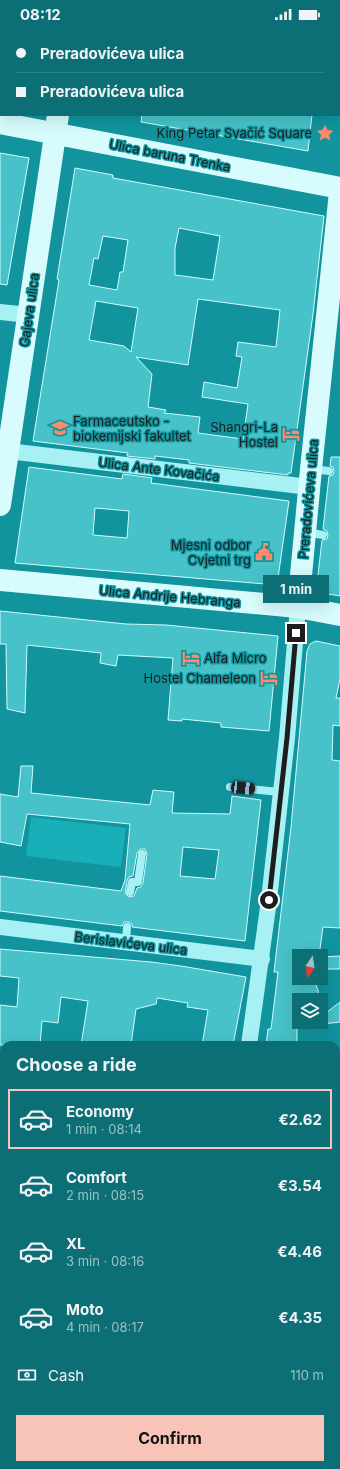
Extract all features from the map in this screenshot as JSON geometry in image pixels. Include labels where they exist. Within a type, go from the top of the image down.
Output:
[{"type":"street","name":"Ulica baruna Trenka","points":[[0,123],[56,124],[340,188]]},
{"type":"street","name":"Gajeva ulica","points":[[0,505],[56,124]]},
{"type":"street","name":"Preradovićeva ulica","points":[[250,1041],[269,900],[287,738],[298,607],[314,534],[316,476],[340,192]]},
{"type":"street","points":[[0,312],[29,315]]},
{"type":"street","name":"Ulica Ante Kovačića","points":[[8,451],[316,476]]},
{"type":"street","name":"Ulica Andrije Hebranga","points":[[0,580],[298,607],[340,615]]},
{"type":"street","name":"Berislavićeva ulica","points":[[0,927],[126,934],[262,959]]},
{"type":"lane","points":[[230,787],[280,792]]},
{"type":"lane","points":[[130,892],[132,882],[138,882],[142,854]]},
{"type":"shaded area","points":[[31,817],[126,828],[121,867],[26,856]]},
{"type":"building","points":[[142,116],[312,116],[308,151],[141,122]]},
{"type":"building","points":[[0,153],[29,158],[7,285],[0,284]]},
{"type":"building","points":[[75,168],[113,175],[113,178],[324,216],[313,314],[291,473],[288,473],[288,475],[189,463],[189,460],[155,456],[155,459],[127,456],[128,453],[33,441],[59,280],[57,279]],"holes":[[[179,228],[220,236],[213,280],[175,275],[175,248]],[[103,236],[128,240],[123,272],[120,272],[117,290],[89,285],[94,258],[98,259]],[[198,299],[280,310],[276,347],[238,342],[236,356],[242,357],[237,388],[204,382],[202,397],[248,404],[243,439],[198,433],[200,417],[164,413],[166,410],[148,407],[152,374],[136,357],[188,365]],[[96,301],[138,308],[131,352],[124,346],[89,340]]]},
{"type":"building","points":[[331,457],[340,457],[340,596],[316,592],[322,540],[327,539],[328,536],[327,531],[323,529],[329,476],[333,475],[334,471],[333,467],[330,466]]},
{"type":"building","points":[[29,467],[122,479],[123,474],[152,478],[151,483],[289,501],[277,585],[15,563]],"holes":[[[95,508],[129,511],[127,538],[93,535]]]},
{"type":"building","points":[[0,611],[126,624],[166,625],[278,636],[269,731],[221,727],[221,723],[182,719],[182,721],[168,720],[173,658],[118,655],[116,666],[100,663],[101,653],[27,645],[25,713],[7,709],[6,644],[0,644]]},
{"type":"building","points":[[316,641],[340,646],[340,679],[336,698],[340,698],[340,726],[333,725],[332,760],[340,761],[340,928],[323,927],[320,949],[292,949],[292,985],[316,985],[318,993],[292,993],[292,1029],[297,1029],[297,1041],[266,1041],[268,1029],[271,1029],[278,972],[274,972],[291,827],[307,651],[310,644]]},
{"type":"building","points":[[21,766],[33,766],[31,793],[150,805],[153,790],[174,792],[172,813],[230,814],[232,796],[261,800],[245,941],[132,927],[132,924],[128,922],[124,922],[122,926],[0,911],[0,876],[121,891],[125,880],[130,824],[27,814],[21,846],[0,842],[0,794],[18,797]],"holes":[[[183,847],[219,850],[215,879],[180,876]],[[140,849],[145,849],[147,854],[143,883],[141,887],[137,888],[134,896],[129,897],[125,893],[127,881],[129,877],[133,876],[137,853]]]},
{"type":"building","points":[[0,949],[151,962],[246,977],[234,1041],[203,1041],[208,1010],[187,1007],[188,1003],[157,998],[156,1004],[136,1009],[132,1041],[82,1041],[88,1001],[61,997],[58,1023],[42,1021],[40,1041],[0,1041],[0,1005],[17,1007],[19,978],[0,976]]},
{"type":"building","points":[[340,956],[340,969],[328,969],[328,957]]},
{"type":"building","points":[[340,1002],[340,1022],[328,1023],[328,1011]]},
{"type":"place","name":"King Petar Svačić Square","points":[[325,133]]},
{"type":"place","name":"Farmaceutsko - biokemijski fakultet","points":[[60,428]]},
{"type":"place","name":"Shangri-La Hostel","points":[[291,434]]},
{"type":"place","name":"Mjesni odbor Cvjetni trg","points":[[264,552]]},
{"type":"place","name":"Alfa Micro","points":[[191,658]]},
{"type":"place","name":"Hostel Chameleon","points":[[269,678]]},
{"type":"route","points":[[269,900],[287,738],[296,633]]}]
